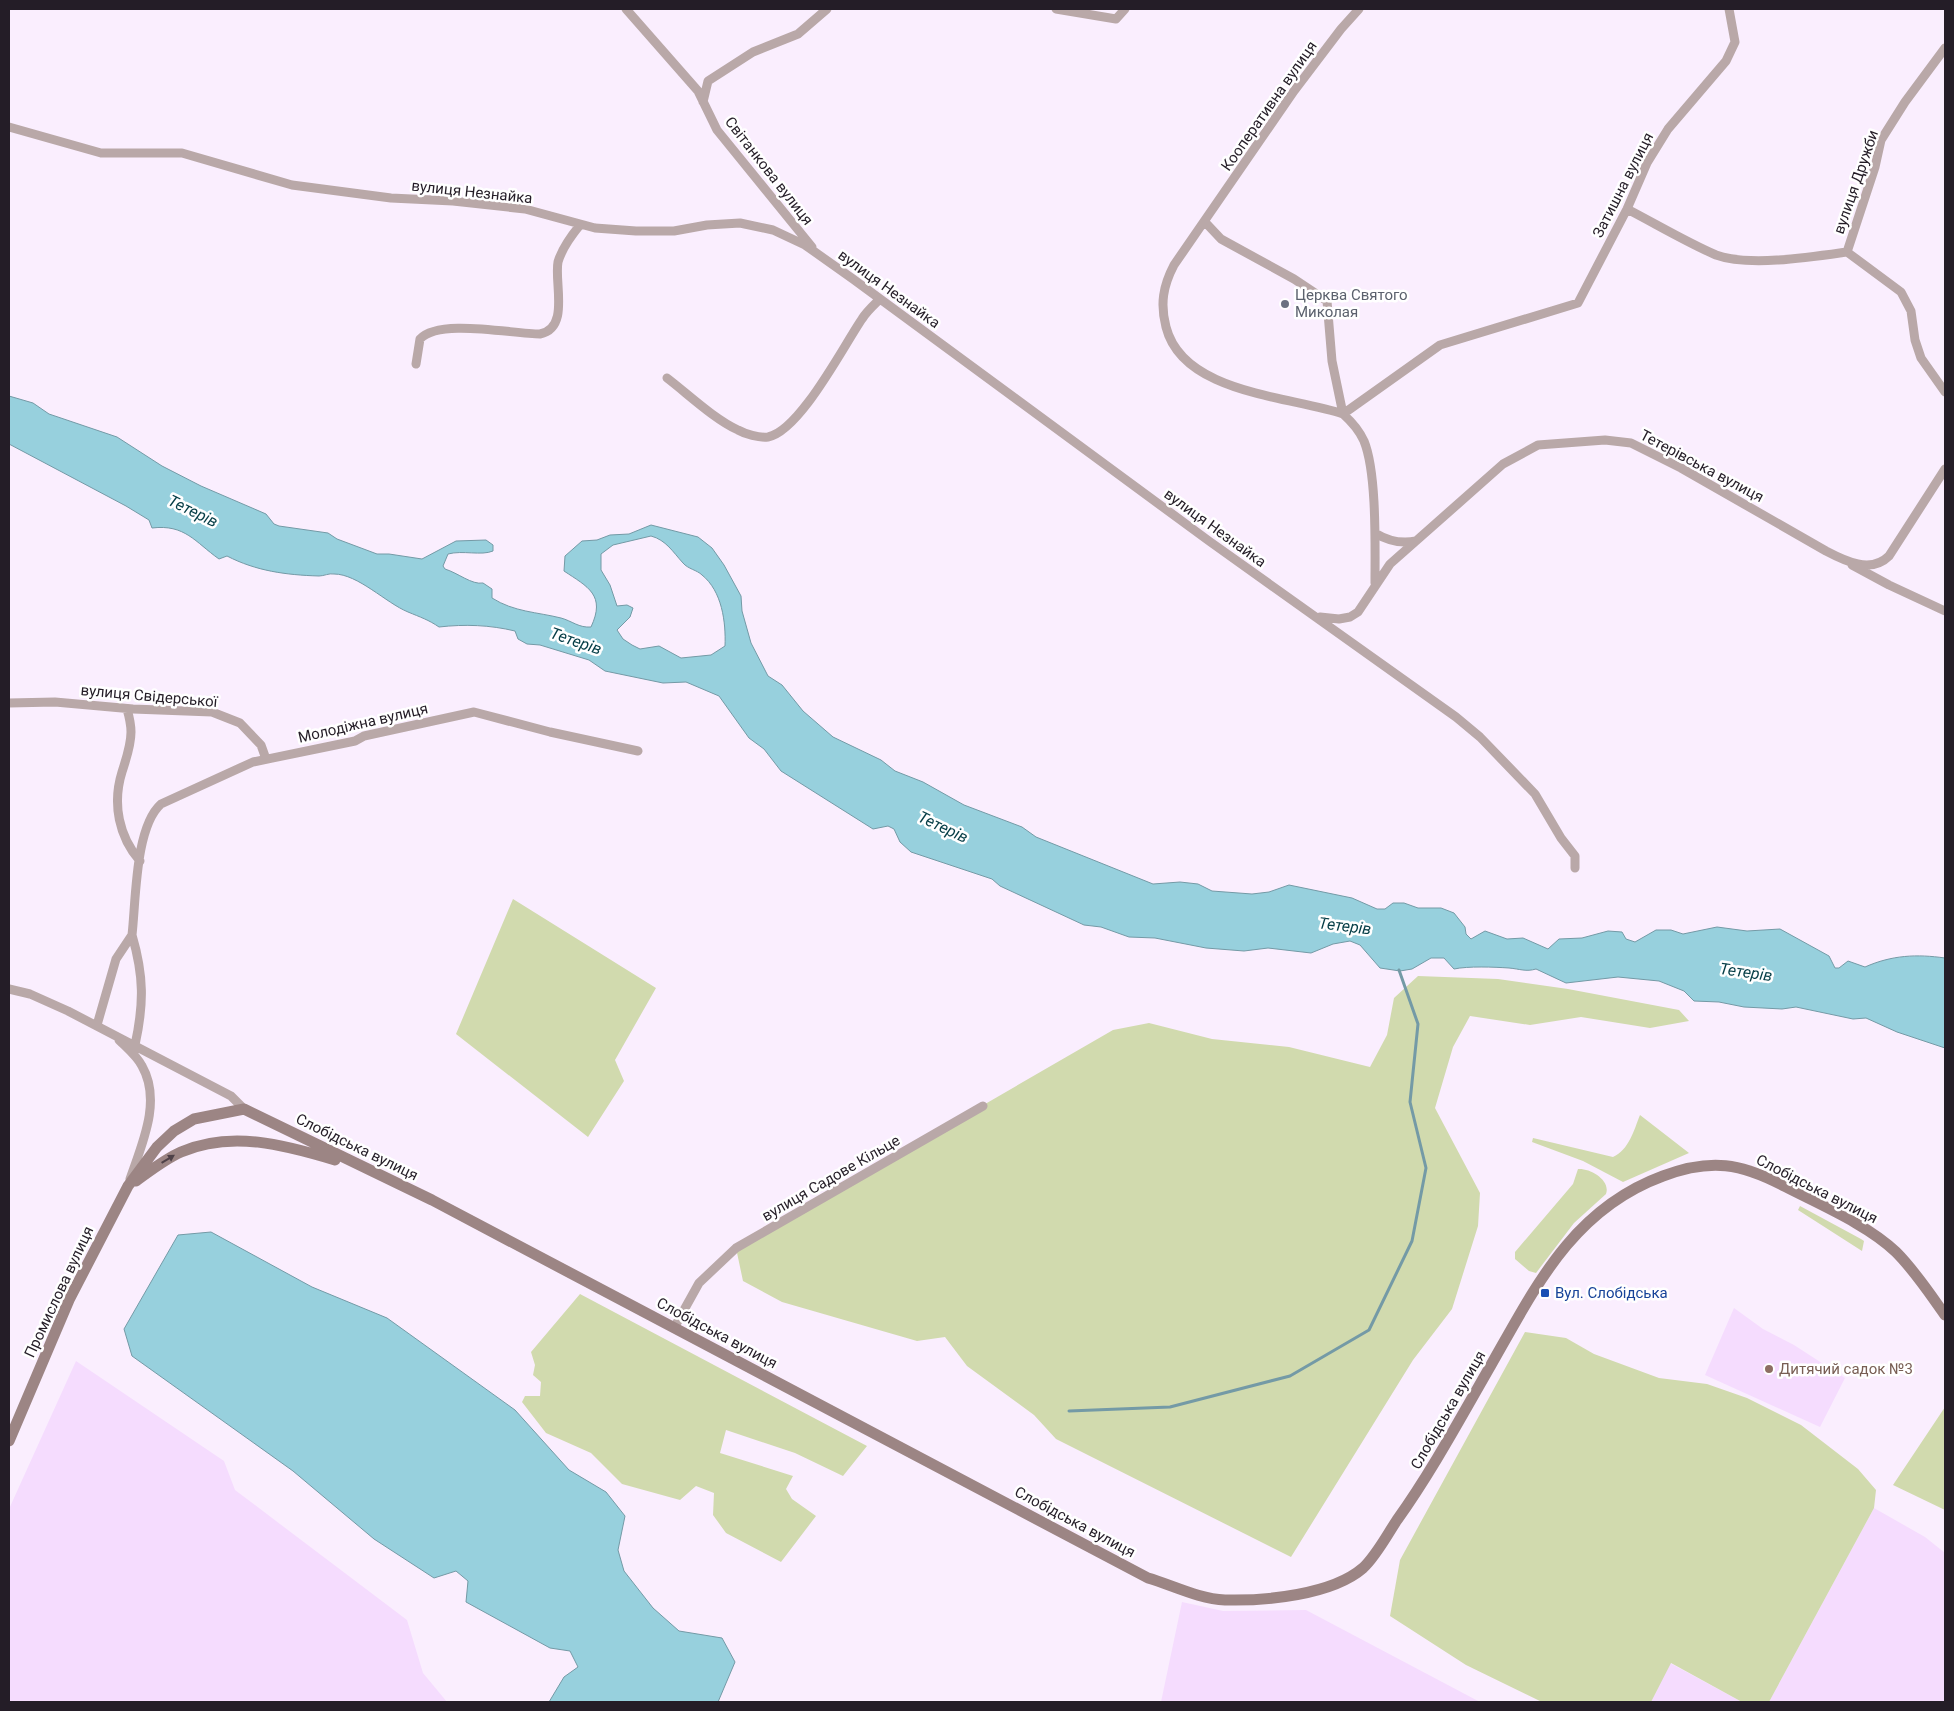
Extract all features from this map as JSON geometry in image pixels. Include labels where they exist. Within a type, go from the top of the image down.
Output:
[{"type":"street","name":"Світанкова вулиця","points":[[626,9],[668,54],[698,92],[717,130],[819,255]]},
{"type":"street","points":[[703,102],[708,81],[752,52],[798,34],[827,9]]},
{"type":"street","points":[[1056,9],[1116,19],[1125,9]]},
{"type":"street","name":"Кооперативна вулиця","points":[[1343,414],[1234,387],[1212,378],[1177,351],[1167,332],[1163,316],[1164,284],[1174,265],[1294,91],[1359,9]]},
{"type":"street","name":"Затишна вулиця","points":[[1343,414],[1440,345],[1578,303],[1647,163],[1668,129],[1726,61],[1735,42],[1729,9]]},
{"type":"street","name":"вулиця Дружби","points":[[1847,252],[1875,167],[1881,140],[1905,102],[1945,48]]},
{"type":"street","name":"вулиця Незнайка","points":[[9,127],[102,152],[182,153],[292,185],[391,198],[453,201],[525,208],[580,225],[620,230],[658,231],[740,223],[772,230],[805,245],[1044,421],[1435,701],[1480,737],[1534,794],[1561,838],[1575,856],[1575,868]]},
{"type":"street","points":[[1626,209],[1717,255],[1740,260],[1814,257],[1847,252],[1901,292],[1911,311],[1915,340],[1921,358],[1945,392]]},
{"type":"street","points":[[1205,222],[1221,240],[1294,279],[1327,301],[1332,361],[1343,414],[1355,425],[1364,443],[1370,466],[1375,533],[1375,583]]},
{"type":"street","points":[[416,364],[420,339],[432,331],[469,329],[540,334],[549,331],[555,323],[558,310],[558,261],[564,247],[580,225]]},
{"type":"street","points":[[667,378],[729,426],[749,434],[768,437],[787,425],[803,408],[830,371],[863,317],[880,299]]},
{"type":"street","name":"Тетерівська вулиця","points":[[1315,615],[1330,619],[1350,617],[1364,604],[1375,583],[1390,564],[1416,540],[1503,464],[1538,445],[1605,440],[1631,443],[1848,562],[1874,565],[1883,562],[1889,556]]},
{"type":"street","points":[[1876,578],[1945,470]]},
{"type":"street","points":[[1375,533],[1395,542],[1407,543],[1416,540]]},
{"type":"street","points":[[1848,562],[1876,578],[1945,611]]},
{"type":"street","name":"вулиця Свідерської","points":[[9,703],[55,702],[128,709],[212,712],[240,723],[252,734],[266,759]]},
{"type":"street","points":[[128,709],[132,730],[129,751],[117,791],[120,829],[129,849],[140,861]]},
{"type":"street","name":"Молодіжна вулиця","points":[[135,1045],[143,1002],[140,961],[132,935],[140,861],[148,820],[154,810],[161,804],[253,762],[355,741],[364,736],[474,712],[550,732],[638,751]]},
{"type":"street","name":"Молодіжна вулиця","points":[[97,1025],[116,959],[132,935]]},
{"type":"street","points":[[9,989],[30,994],[97,1025],[231,1096],[244,1109]]},
{"type":"street","points":[[113,1035],[137,1058],[143,1067],[150,1095],[150,1109],[145,1133],[128,1186]]},
{"type":"street","name":"вулиця Садове Кільце","points":[[674,1328],[699,1283],[736,1248],[983,1106]]},
{"type":"street","points":[[128,1186],[156,1147],[174,1131],[194,1119],[244,1109]]},
{"type":"street","name":"Слобідська вулиця","points":[[244,1109],[432,1200],[1148,1578],[1224,1600],[1300,1595],[1333,1586],[1364,1568],[1421,1486],[1550,1267],[1581,1228],[1601,1209],[1621,1195],[1651,1180],[1682,1169],[1709,1164],[1740,1167],[1768,1177],[1862,1227],[1896,1252],[1920,1279],[1945,1315]]},
{"type":"street","points":[[128,1186],[181,1152],[207,1143],[231,1140],[284,1146],[379,1175]]},
{"type":"street","name":"Промислова вулиця","points":[[9,1441],[68,1300],[128,1186]]},
{"type":"shaded area","name":"Дитячий садок №3","points":[[1734,1308],[1763,1329],[1794,1345],[1845,1378],[1820,1427],[1705,1375]]},
{"type":"shaded area","points":[[76,1361],[224,1461],[235,1490],[407,1620],[423,1673],[447,1702],[9,1702],[9,1509]]},
{"type":"shaded area","points":[[1874,1508],[1925,1537],[1945,1553],[1945,1702],[1769,1702]]},
{"type":"shaded area","points":[[1182,1602],[1223,1611],[1306,1610],[1480,1702],[1161,1702]]},
{"type":"shaded area","points":[[1670,1663],[1742,1702],[1651,1702]]},
{"type":"green space","points":[[513,899],[656,988],[615,1060],[624,1081],[588,1137],[456,1034]]},
{"type":"green space","points":[[1418,976],[1498,979],[1568,989],[1679,1010],[1689,1021],[1650,1028],[1581,1017],[1530,1025],[1470,1016],[1453,1047],[1435,1108],[1480,1193],[1478,1226],[1452,1309],[1413,1360],[1291,1557],[1056,1439],[1034,1415],[967,1366],[945,1337],[917,1341],[782,1302],[743,1281],[736,1248],[1113,1030],[1149,1023],[1212,1039],[1289,1047],[1370,1067],[1387,1035],[1394,998]]},
{"type":"green space","points":[[1640,1115],[1689,1153],[1623,1182],[1583,1161],[1532,1142],[1533,1138],[1613,1157],[1619,1154],[1627,1145]]},
{"type":"green space","points":[[1578,1169],[1593,1173],[1603,1180],[1607,1189],[1606,1194],[1574,1223],[1536,1273],[1529,1271],[1515,1259],[1515,1252],[1573,1184]]},
{"type":"green space","points":[[1800,1206],[1864,1241],[1862,1251],[1798,1210]]},
{"type":"green space","points":[[580,1294],[867,1446],[843,1476],[795,1453],[726,1430],[720,1453],[793,1476],[786,1489],[792,1499],[816,1516],[781,1562],[726,1533],[713,1515],[714,1493],[696,1486],[680,1500],[622,1484],[591,1453],[546,1433],[522,1402],[525,1396],[540,1396],[541,1382],[533,1375],[535,1365],[531,1352]]},
{"type":"green space","points":[[1525,1332],[1566,1338],[1594,1354],[1659,1378],[1707,1384],[1747,1398],[1801,1425],[1858,1469],[1876,1490],[1874,1508],[1769,1702],[1742,1702],[1671,1663],[1651,1702],[1542,1702],[1466,1665],[1390,1616],[1400,1560]]},
{"type":"green space","points":[[1945,1407],[1945,1510],[1893,1485]]},
{"type":"water","name":"Тетерів","points":[[9,396],[33,403],[49,414],[117,437],[162,466],[201,486],[266,514],[274,524],[279,526],[328,533],[337,539],[377,554],[422,559],[456,541],[486,540],[493,545],[493,551],[448,554],[443,566],[445,569],[470,581],[483,583],[492,589],[492,598],[500,603],[517,609],[561,618],[587,627],[591,627],[595,616],[595,599],[587,587],[564,571],[565,556],[582,541],[597,540],[610,535],[629,534],[651,525],[698,537],[712,548],[741,596],[742,611],[751,643],[768,676],[782,685],[803,711],[833,737],[881,760],[895,771],[923,782],[964,805],[1022,827],[1036,837],[1153,884],[1180,882],[1198,884],[1212,891],[1252,894],[1269,892],[1289,885],[1352,898],[1377,909],[1385,909],[1393,903],[1404,903],[1418,908],[1441,908],[1454,913],[1465,927],[1466,934],[1471,939],[1485,931],[1507,939],[1523,938],[1548,949],[1559,939],[1582,938],[1608,931],[1622,932],[1626,939],[1635,942],[1656,930],[1671,930],[1683,934],[1717,927],[1747,931],[1780,929],[1829,956],[1835,968],[1839,968],[1848,961],[1865,967],[1905,956],[1945,958],[1945,1048],[1897,1032],[1866,1018],[1853,1019],[1796,1007],[1782,1009],[1744,1007],[1719,1002],[1694,1001],[1684,991],[1659,981],[1618,977],[1566,983],[1536,969],[1466,967],[1454,969],[1444,958],[1431,958],[1412,969],[1400,971],[1380,968],[1360,945],[1350,941],[1333,944],[1311,953],[1268,948],[1244,951],[1206,948],[1155,938],[1129,937],[1101,927],[1084,925],[1000,886],[992,879],[911,852],[900,842],[894,829],[888,826],[873,829],[781,771],[764,749],[749,738],[719,696],[686,682],[663,683],[605,671],[589,660],[540,645],[527,644],[518,639],[515,631],[477,626],[439,627],[428,620],[399,608],[362,584],[343,575],[295,575],[260,569],[227,556],[219,559],[189,536],[173,529],[163,527],[152,528],[149,520],[126,506],[9,444]],"holes":[[[651,536],[669,547],[685,565],[702,575],[714,589],[725,627],[725,646],[711,655],[681,658],[659,646],[640,649],[623,639],[617,630],[630,617],[633,608],[627,605],[617,606],[610,585],[601,570],[601,554],[613,545]]]},
{"type":"water","points":[[211,1232],[312,1287],[387,1318],[515,1410],[569,1470],[606,1492],[625,1516],[618,1550],[624,1571],[653,1608],[679,1631],[722,1638],[735,1662],[718,1702],[549,1702],[564,1677],[578,1667],[570,1651],[550,1648],[466,1602],[468,1581],[456,1571],[434,1578],[374,1539],[293,1471],[132,1356],[124,1329],[178,1235]]},
{"type":"waterway","points":[[1069,1411],[1170,1407],[1290,1376],[1369,1330],[1412,1241],[1426,1168],[1410,1102],[1418,1024],[1399,970]]},
{"type":"place","name":"Церква Святого Миколая","points":[[1285,304]]},
{"type":"place","name":"Вул. Слобідська","points":[[1545,1293]]},
{"type":"place","name":"Дитячий садок №3","points":[[1769,1369]]}]
